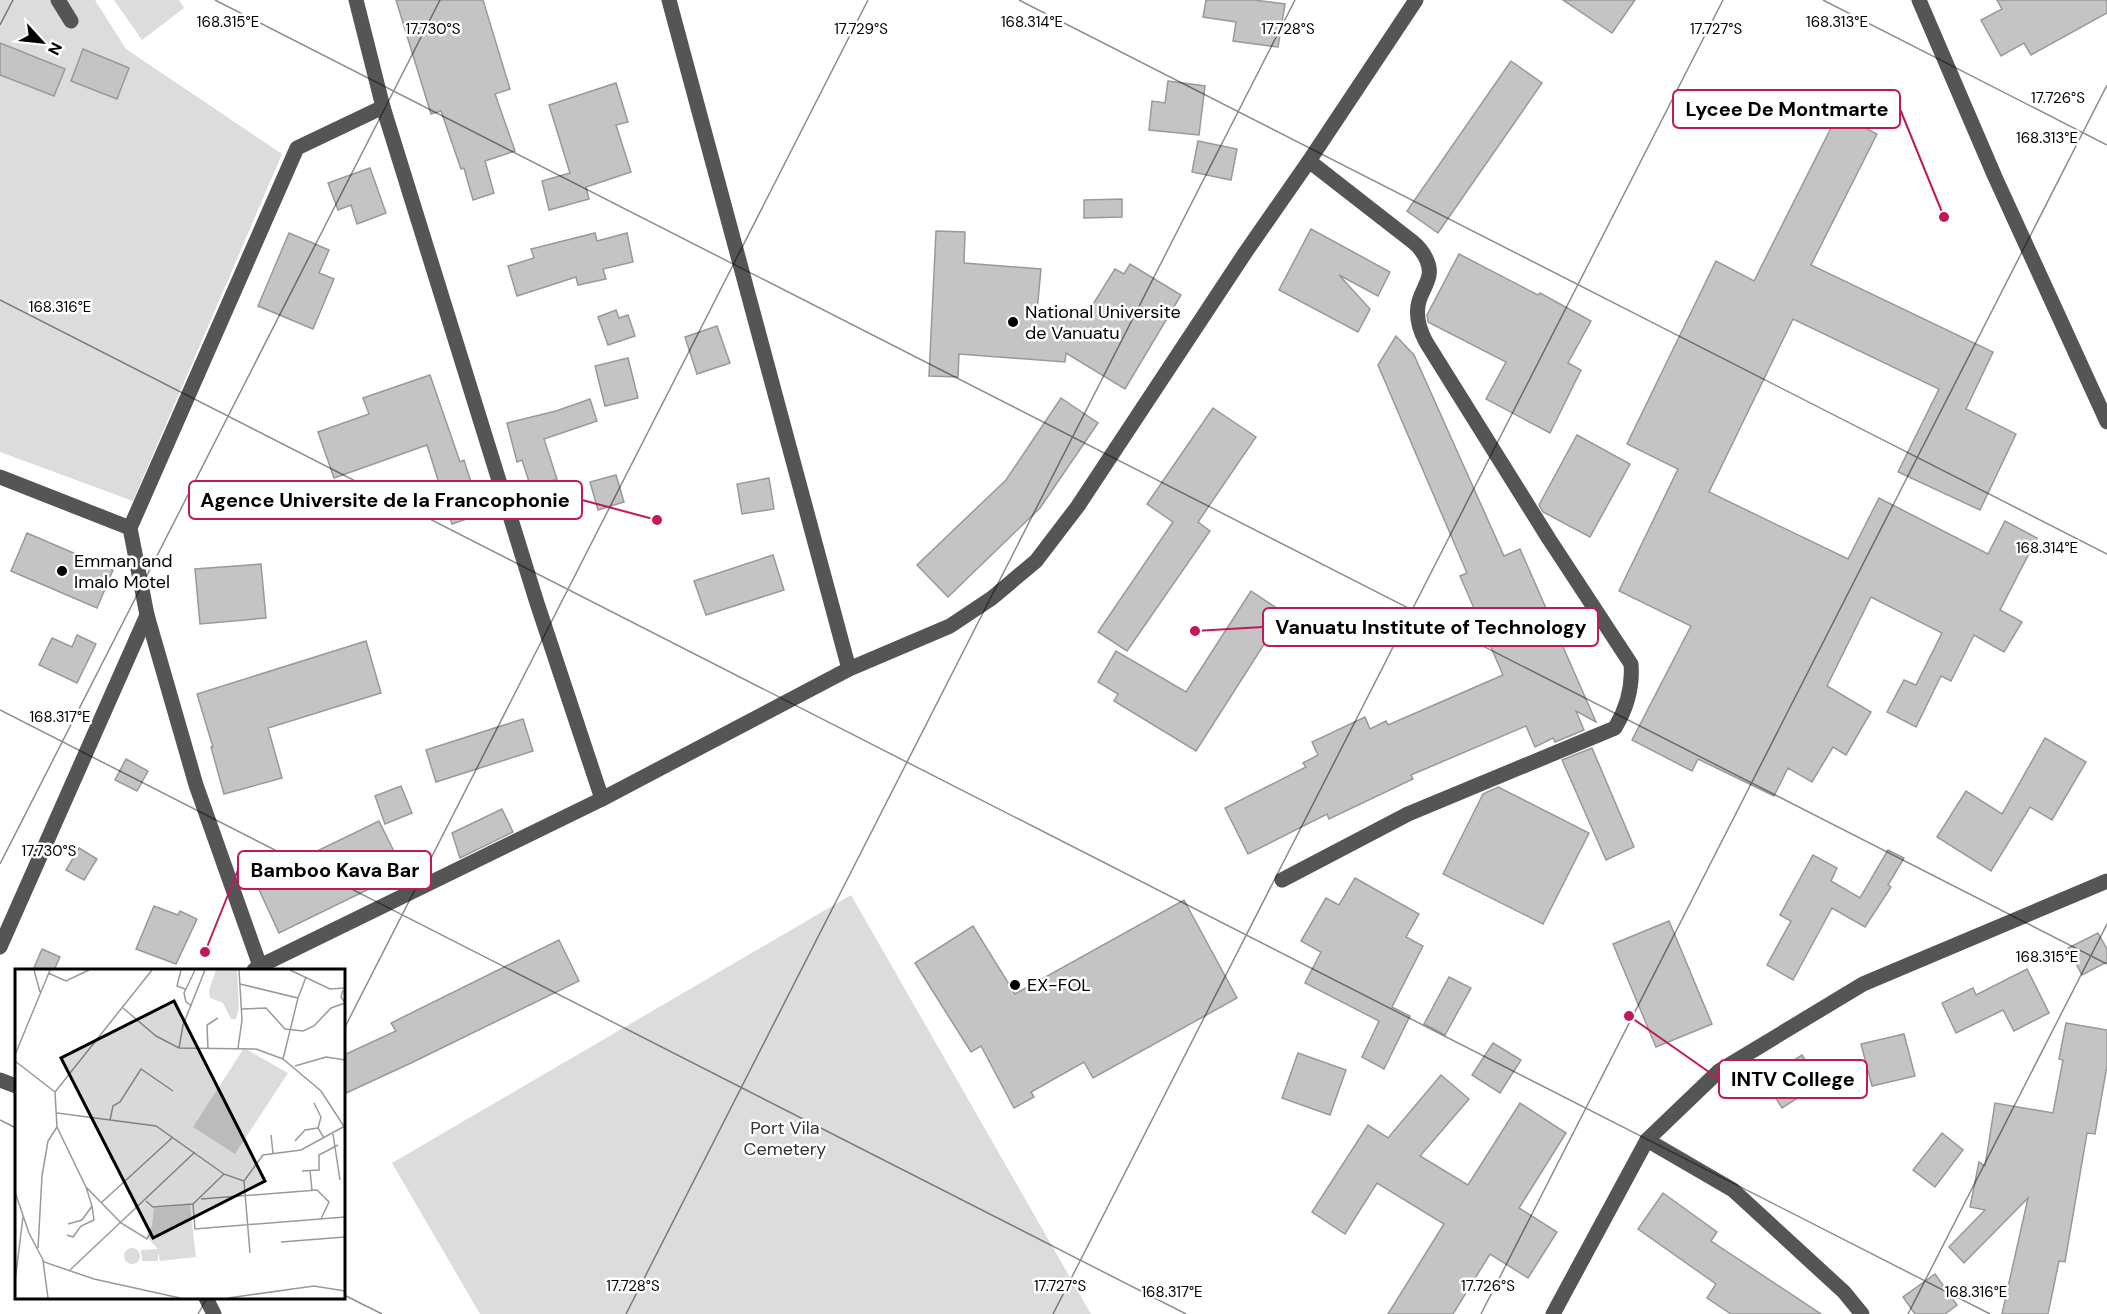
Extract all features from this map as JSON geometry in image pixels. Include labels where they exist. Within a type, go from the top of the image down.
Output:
[{"type":"street","points":[[58,0],[71,21]]},
{"type":"street","points":[[356,0],[383,107],[537,603],[602,799]]},
{"type":"street","points":[[669,0],[849,669]]},
{"type":"street","points":[[383,107],[297,148],[129,528],[147,615],[196,785],[257,968],[602,799],[849,669],[950,626],[992,598],[1036,561],[1078,506],[1416,0]]},
{"type":"street","points":[[1919,0],[1995,177],[2107,422]]},
{"type":"street","points":[[1282,879],[1408,814],[1615,728],[1624,714],[1632,675],[1631,664],[1549,539],[1420,330],[1417,317],[1420,297],[1429,278],[1429,269],[1424,254],[1413,242],[1309,161]]},
{"type":"street","points":[[0,477],[129,528]]},
{"type":"street","points":[[0,947],[147,615]]},
{"type":"street","points":[[1553,1314],[1647,1140],[1719,1071],[1863,984],[2107,881]]},
{"type":"street","points":[[0,1080],[15,1086]]},
{"type":"street","points":[[1647,1140],[1734,1190],[1844,1292],[1862,1314]]},
{"type":"street","points":[[206,1299],[214,1314]]},
{"type":"green space","points":[[0,0],[95,0],[126,49],[282,154],[133,501],[0,452]]},
{"type":"green space","points":[[114,0],[179,0],[184,8],[142,40]]},
{"type":"green space","name":"Port Vila Cemetery","points":[[851,895],[1091,1314],[480,1314],[392,1163]]},
{"type":"building","points":[[396,0],[483,0],[510,89],[495,94],[515,151],[485,161],[494,193],[473,200],[464,168],[461,169],[441,111],[431,114]]},
{"type":"building","points":[[1206,0],[1254,0],[1285,4],[1278,47],[1233,41],[1236,22],[1203,17]]},
{"type":"building","points":[[1563,0],[1635,0],[1612,33]]},
{"type":"building","points":[[1997,0],[2107,0],[2107,13],[2031,55],[2024,43],[2001,56],[1981,20],[2002,9]]},
{"type":"building","points":[[0,43],[65,69],[54,96],[0,75]]},
{"type":"building","points":[[83,49],[129,68],[117,99],[71,81]]},
{"type":"building","points":[[1511,61],[1542,83],[1438,233],[1407,211]]},
{"type":"building","points":[[1168,81],[1205,86],[1199,135],[1149,130],[1152,101],[1165,103]]},
{"type":"building","points":[[616,83],[628,122],[616,125],[631,172],[586,187],[589,199],[549,210],[542,181],[570,173],[549,105]]},
{"type":"building","points":[[1838,114],[1877,134],[1811,265],[1993,352],[1966,409],[2016,434],[1980,510],[1898,472],[1939,389],[1793,319],[1709,492],[1848,559],[1879,498],[1988,554],[2005,521],[2037,538],[2000,610],[2022,622],[2004,652],[1974,635],[1951,681],[1941,676],[1916,727],[1887,712],[1904,680],[1916,685],[1942,633],[1871,597],[1827,686],[1871,712],[1846,755],[1833,747],[1812,782],[1788,768],[1774,796],[1698,759],[1692,771],[1632,740],[1691,626],[1619,591],[1678,469],[1627,444],[1716,261],[1754,281]]},
{"type":"building","points":[[1198,141],[1237,149],[1231,180],[1192,172]]},
{"type":"building","points":[[370,168],[386,213],[357,224],[351,205],[338,210],[328,183]]},
{"type":"building","points":[[1122,199],[1122,217],[1084,218],[1084,200]]},
{"type":"building","points":[[1311,229],[1390,272],[1378,296],[1339,275],[1370,309],[1358,332],[1279,290]]},
{"type":"building","points":[[936,231],[965,232],[964,263],[1041,269],[1037,311],[1085,317],[1115,269],[1124,274],[1130,264],[1181,295],[1125,389],[1066,353],[1065,362],[959,354],[958,377],[929,376]]},
{"type":"building","points":[[289,233],[329,250],[319,273],[334,279],[313,329],[258,306]]},
{"type":"building","points":[[595,233],[597,241],[627,233],[633,262],[603,269],[606,279],[578,285],[576,277],[517,296],[508,266],[534,258],[531,249]]},
{"type":"building","points":[[1459,254],[1538,295],[1540,293],[1591,321],[1568,363],[1581,370],[1550,433],[1486,399],[1506,362],[1428,322],[1427,315]]},
{"type":"building","points":[[616,310],[619,318],[628,315],[635,336],[608,345],[598,317]]},
{"type":"building","points":[[717,326],[730,363],[697,374],[685,337]]},
{"type":"building","points":[[1396,336],[1414,355],[1504,556],[1520,549],[1596,722],[1576,711],[1584,730],[1555,742],[1553,738],[1535,747],[1526,726],[1411,775],[1413,779],[1329,819],[1327,814],[1248,854],[1225,808],[1306,767],[1303,763],[1318,755],[1312,742],[1365,717],[1370,729],[1386,721],[1388,725],[1503,675],[1460,576],[1467,573],[1378,365]]},
{"type":"building","points":[[628,358],[638,398],[605,406],[595,366]]},
{"type":"building","points":[[430,375],[460,462],[464,460],[481,514],[452,524],[427,445],[334,478],[318,432],[369,414],[363,398]]},
{"type":"building","points":[[1061,398],[1098,423],[1040,508],[948,597],[917,565],[1006,480]]},
{"type":"building","points":[[590,399],[597,421],[544,439],[557,479],[531,488],[522,460],[517,462],[507,423],[556,411]]},
{"type":"building","points":[[1213,408],[1256,437],[1198,522],[1210,531],[1127,651],[1098,632],[1173,522],[1147,504]]},
{"type":"building","points":[[1577,435],[1630,464],[1590,537],[1543,512],[1539,505]]},
{"type":"building","points":[[616,475],[624,502],[598,510],[590,482]]},
{"type":"building","points":[[769,478],[774,509],[742,514],[737,484]]},
{"type":"building","name":"Emman and Imalo Motel","points":[[27,533],[113,570],[97,608],[11,571]]},
{"type":"building","points":[[773,555],[784,590],[706,615],[694,581]]},
{"type":"building","points":[[261,564],[266,618],[200,624],[195,569]]},
{"type":"building","points":[[1251,591],[1284,613],[1196,751],[1114,701],[1118,694],[1098,682],[1116,651],[1186,692]]},
{"type":"building","points":[[77,635],[96,644],[77,683],[39,665],[52,638],[72,647]]},
{"type":"building","points":[[366,641],[381,693],[268,728],[282,778],[224,794],[197,694]]},
{"type":"building","points":[[523,719],[533,751],[436,782],[426,750]]},
{"type":"building","points":[[2045,738],[2086,762],[2052,820],[2030,807],[1991,871],[1937,837],[1966,791],[2002,814]]},
{"type":"building","points":[[1592,748],[1634,847],[1606,860],[1562,760]]},
{"type":"building","points":[[126,759],[148,771],[137,791],[115,780]]},
{"type":"building","points":[[401,786],[412,813],[385,824],[375,796]]},
{"type":"building","points":[[1498,787],[1589,833],[1543,924],[1443,874],[1483,794]]},
{"type":"building","points":[[502,809],[513,832],[460,858],[452,833]]},
{"type":"building","points":[[379,821],[404,872],[279,933],[255,881]]},
{"type":"building","points":[[79,848],[97,859],[84,880],[66,870]]},
{"type":"building","points":[[1888,850],[1904,858],[1888,885],[1891,887],[1865,927],[1832,908],[1793,980],[1767,965],[1791,921],[1780,915],[1813,855],[1837,868],[1831,881],[1860,898]]},
{"type":"building","points":[[1355,878],[1419,914],[1406,937],[1423,946],[1392,1007],[1410,1016],[1384,1069],[1362,1057],[1379,1021],[1305,983],[1321,952],[1301,941],[1326,898],[1339,905]]},
{"type":"building","points":[[1184,900],[1237,998],[1093,1078],[1084,1062],[1031,1092],[1034,1097],[1014,1108],[981,1046],[971,1052],[915,963],[973,926],[1015,994]]},
{"type":"building","points":[[154,906],[178,915],[180,911],[197,919],[176,964],[136,949]]},
{"type":"building","points":[[1669,921],[1712,1024],[1656,1047],[1613,944]]},
{"type":"building","points":[[2098,933],[2107,949],[2107,962],[2082,975],[2068,948]]},
{"type":"building","points":[[559,940],[579,981],[345,1094],[345,1055],[396,1031],[391,1023]]},
{"type":"building","points":[[42,949],[60,957],[54,969],[33,969]]},
{"type":"building","points":[[2027,969],[2049,1013],[2014,1031],[2003,1010],[1956,1033],[1942,1003],[1973,988],[1976,995]]},
{"type":"building","points":[[1449,977],[1471,988],[1445,1035],[1424,1024]]},
{"type":"building","points":[[2066,1023],[2107,1030],[2107,1066],[2095,1134],[2087,1133],[2065,1262],[2059,1261],[2048,1314],[2002,1314],[2028,1198],[1964,1263],[1949,1247],[1985,1210],[1970,1207],[1979,1162],[1985,1166],[1995,1103],[2053,1113],[2063,1060],[2059,1059]]},
{"type":"building","points":[[1904,1034],[1915,1076],[1872,1086],[1861,1044]]},
{"type":"building","points":[[1493,1043],[1521,1060],[1500,1093],[1472,1075]]},
{"type":"building","points":[[1298,1053],[1346,1070],[1330,1115],[1282,1098]]},
{"type":"building","points":[[1802,1055],[1820,1084],[1782,1108],[1764,1079]]},
{"type":"building","points":[[1441,1075],[1469,1099],[1420,1156],[1468,1185],[1520,1103],[1566,1133],[1519,1208],[1557,1232],[1528,1278],[1490,1254],[1453,1314],[1388,1314],[1444,1224],[1377,1183],[1345,1234],[1312,1212],[1368,1125],[1388,1138]]},
{"type":"building","points":[[1942,1133],[1963,1150],[1935,1187],[1913,1170]]},
{"type":"building","points":[[1663,1193],[1717,1232],[1711,1241],[1821,1314],[1731,1314],[1707,1298],[1716,1284],[1638,1229]]},
{"type":"building","points":[[1935,1274],[1957,1305],[1945,1314],[1915,1314],[1903,1297]]},
{"type":"place","name":"Lycee De Montmarte","points":[[1944,217]]},
{"type":"place","name":"National Universite de Vanuatu","points":[[1013,322]]},
{"type":"place","name":"Agence Universite de la Francophonie","points":[[657,520]]},
{"type":"place","name":"Emman and Imalo Motel","points":[[62,571]]},
{"type":"place","name":"Vanuatu Institute of Technology","points":[[1195,631]]},
{"type":"place","name":"Bamboo Kava Bar","points":[[205,952]]},
{"type":"place","name":"EX-FOL","points":[[1015,985]]},
{"type":"place","name":"INTV College","points":[[1629,1016]]}]
